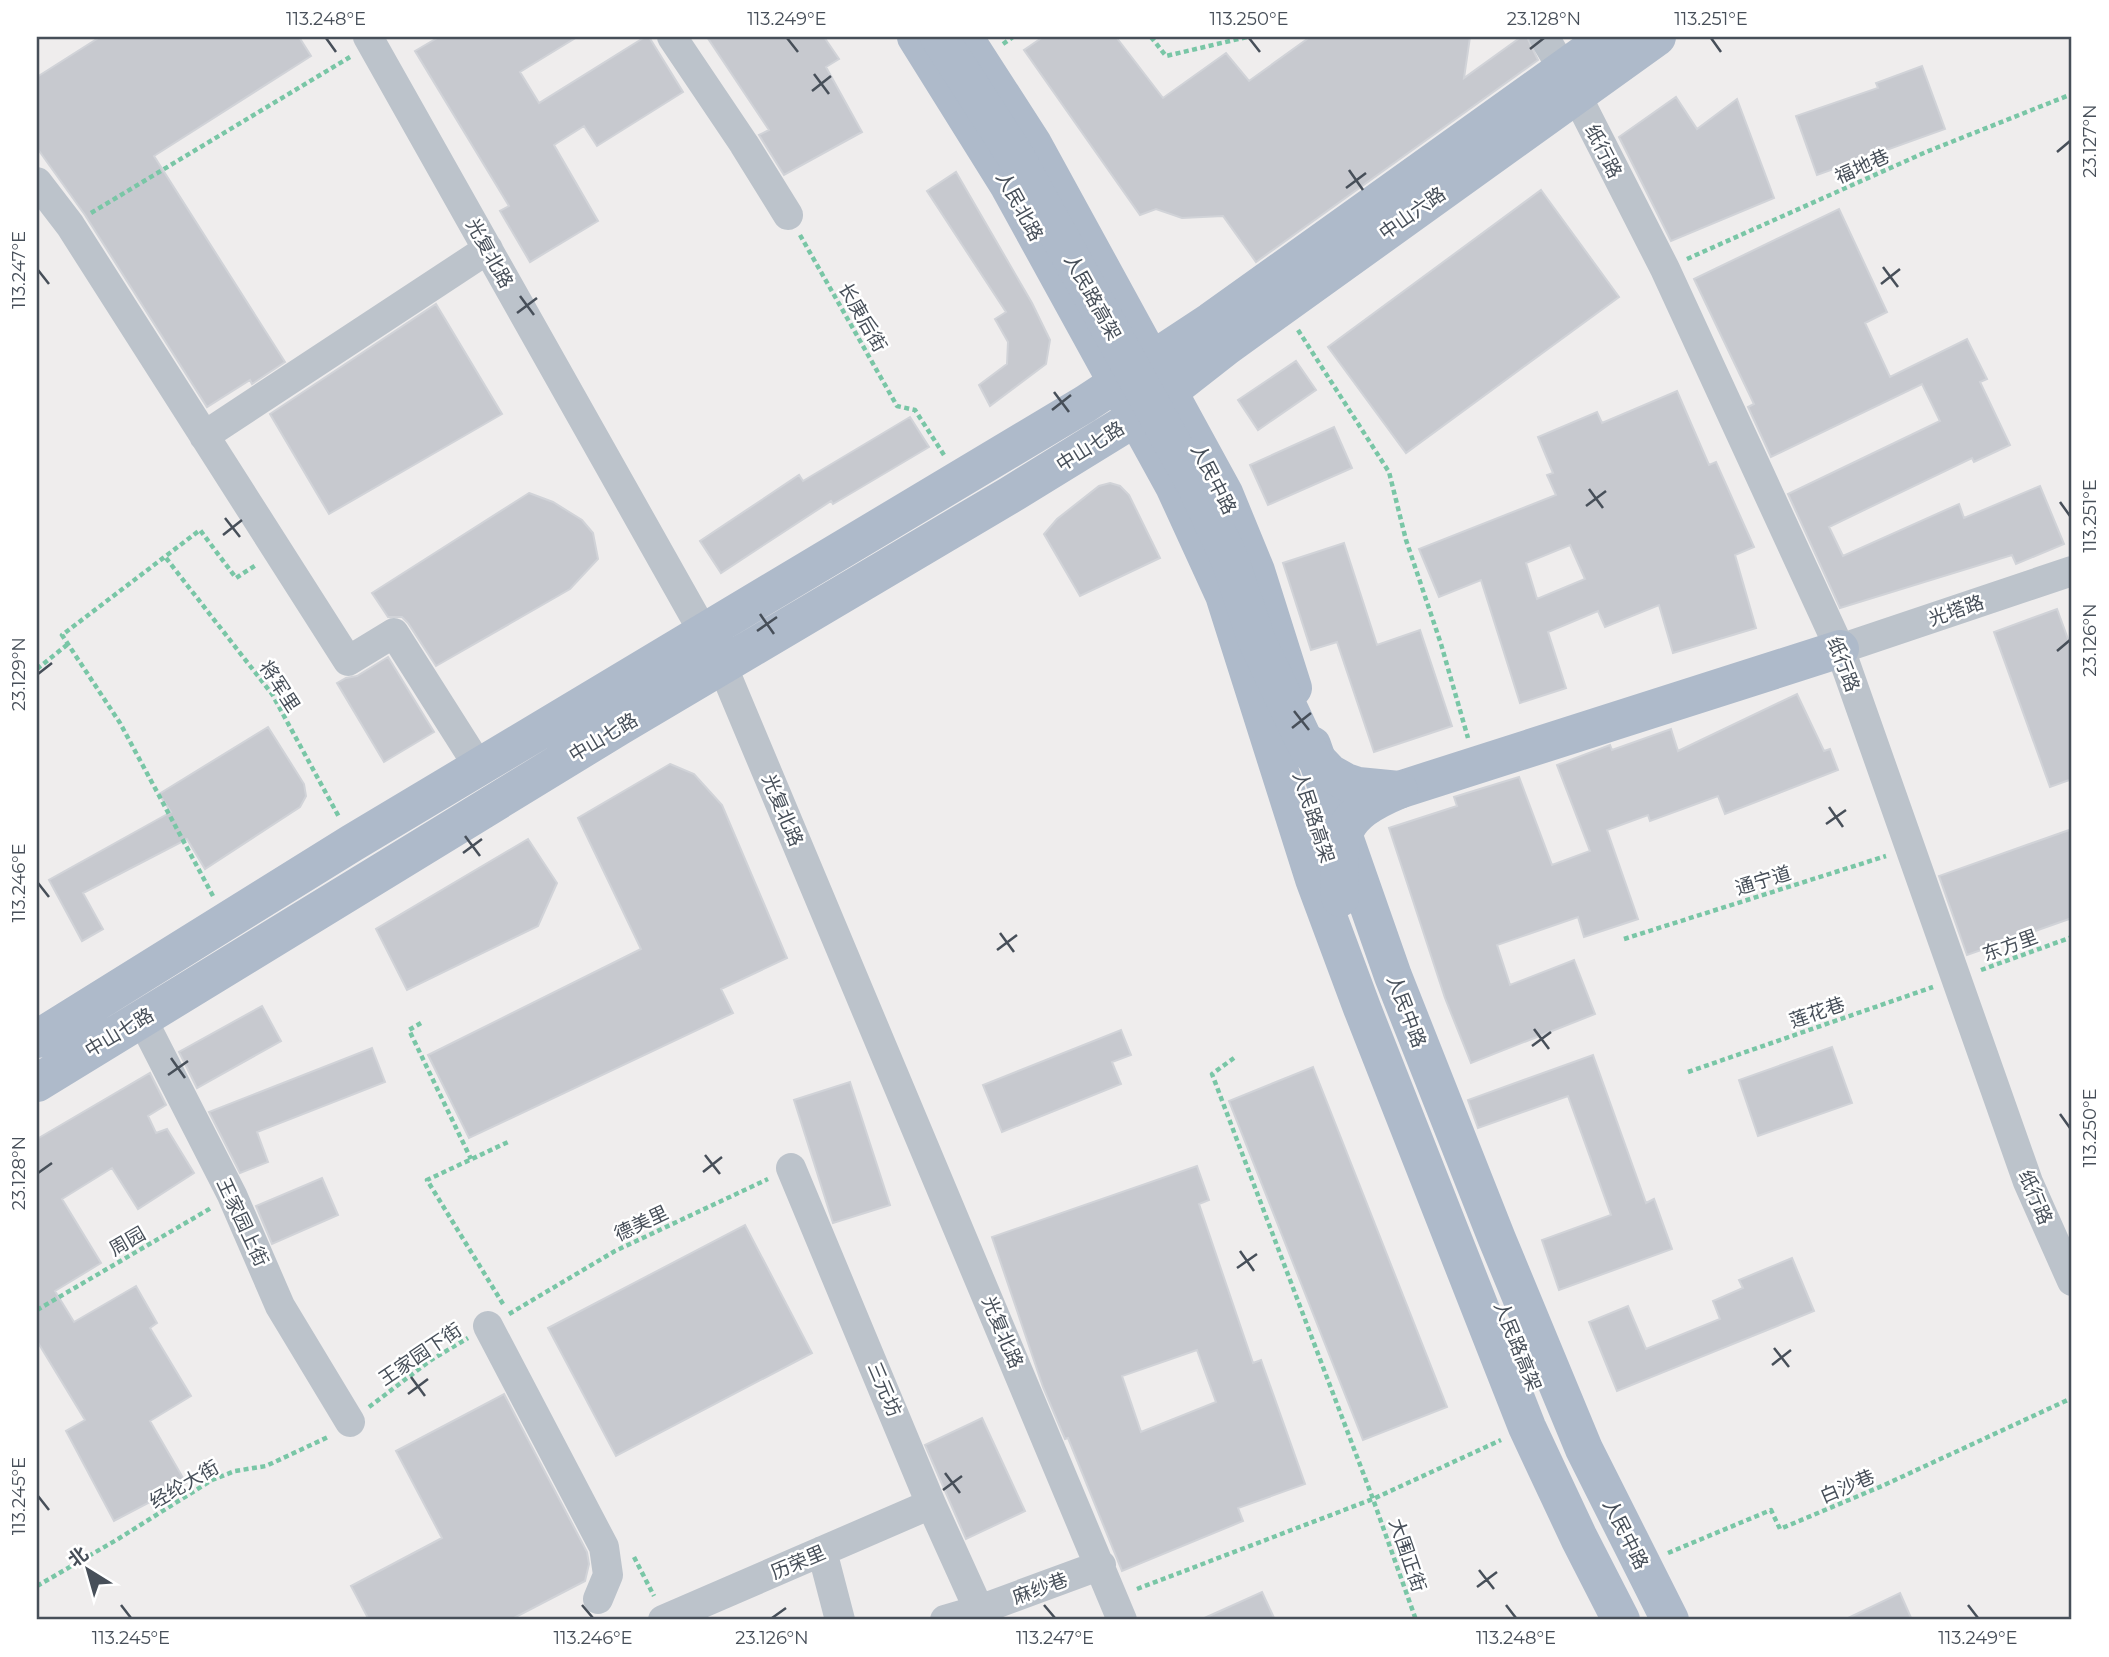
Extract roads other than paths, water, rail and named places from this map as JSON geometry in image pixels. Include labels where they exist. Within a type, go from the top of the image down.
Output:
[{"type":"main road","name":"人民北路","points":[[916,37],[1009,186],[1135,418]]},
{"type":"main road","name":"人民路高架","points":[[939,37],[1016,157],[1175,446],[1230,560],[1340,898],[1567,1466],[1645,1620]]},
{"type":"main road","points":[[964,37],[1032,144],[1161,377]]},
{"type":"main road","name":"中山六路","points":[[1161,377],[1219,353],[1283,306],[1570,83],[1608,37]]},
{"type":"main road","name":"中山六路","points":[[1161,377],[1570,83],[1657,37]]},
{"type":"main road","name":"中山七路","points":[[37,1039],[352,843],[1116,384],[1161,377]]},
{"type":"main road","name":"中山七路","points":[[37,1083],[722,665],[1135,418],[1161,377]]},
{"type":"main road","name":"人民中路","points":[[1161,377],[1224,493],[1241,533],[1337,821],[1393,976],[1555,1380],[1600,1483],[1670,1620]]},
{"type":"main road","name":"人民中路","points":[[1135,418],[1190,518],[1224,595],[1314,878],[1362,1008],[1528,1427],[1579,1538],[1621,1620]]},
{"type":"main road","points":[[1257,641],[1309,751],[1330,773],[1346,782],[1358,786],[1399,790]]},
{"type":"main road","points":[[1340,898],[1341,842],[1348,823],[1364,806],[1399,790],[1840,649]]},
{"type":"street","points":[[672,37],[788,215]]},
{"type":"street","name":"纸行路","points":[[1544,37],[1665,269],[1840,649],[2028,1182],[2072,1281]]},
{"type":"street","name":"光复北路","points":[[375,39],[488,249],[722,665],[1118,1609]]},
{"type":"street","points":[[37,182],[70,225],[348,661],[394,633],[479,767]]},
{"type":"street","points":[[204,436],[488,249]]},
{"type":"street","name":"光塔路","points":[[1840,649],[2072,571]]},
{"type":"street","name":"王家园上街","points":[[142,1019],[232,1195],[281,1306],[350,1422]]},
{"type":"street","name":"三元坊","points":[[791,1168],[931,1504],[979,1610]]},
{"type":"street","points":[[498,1320],[604,1547],[608,1575],[598,1599]]},
{"type":"street","name":"历荣里","points":[[665,1620],[931,1504]]},
{"type":"street","points":[[822,1551],[840,1620]]},
{"type":"street","name":"麻纱巷","points":[[945,1620],[1101,1565]]}]
